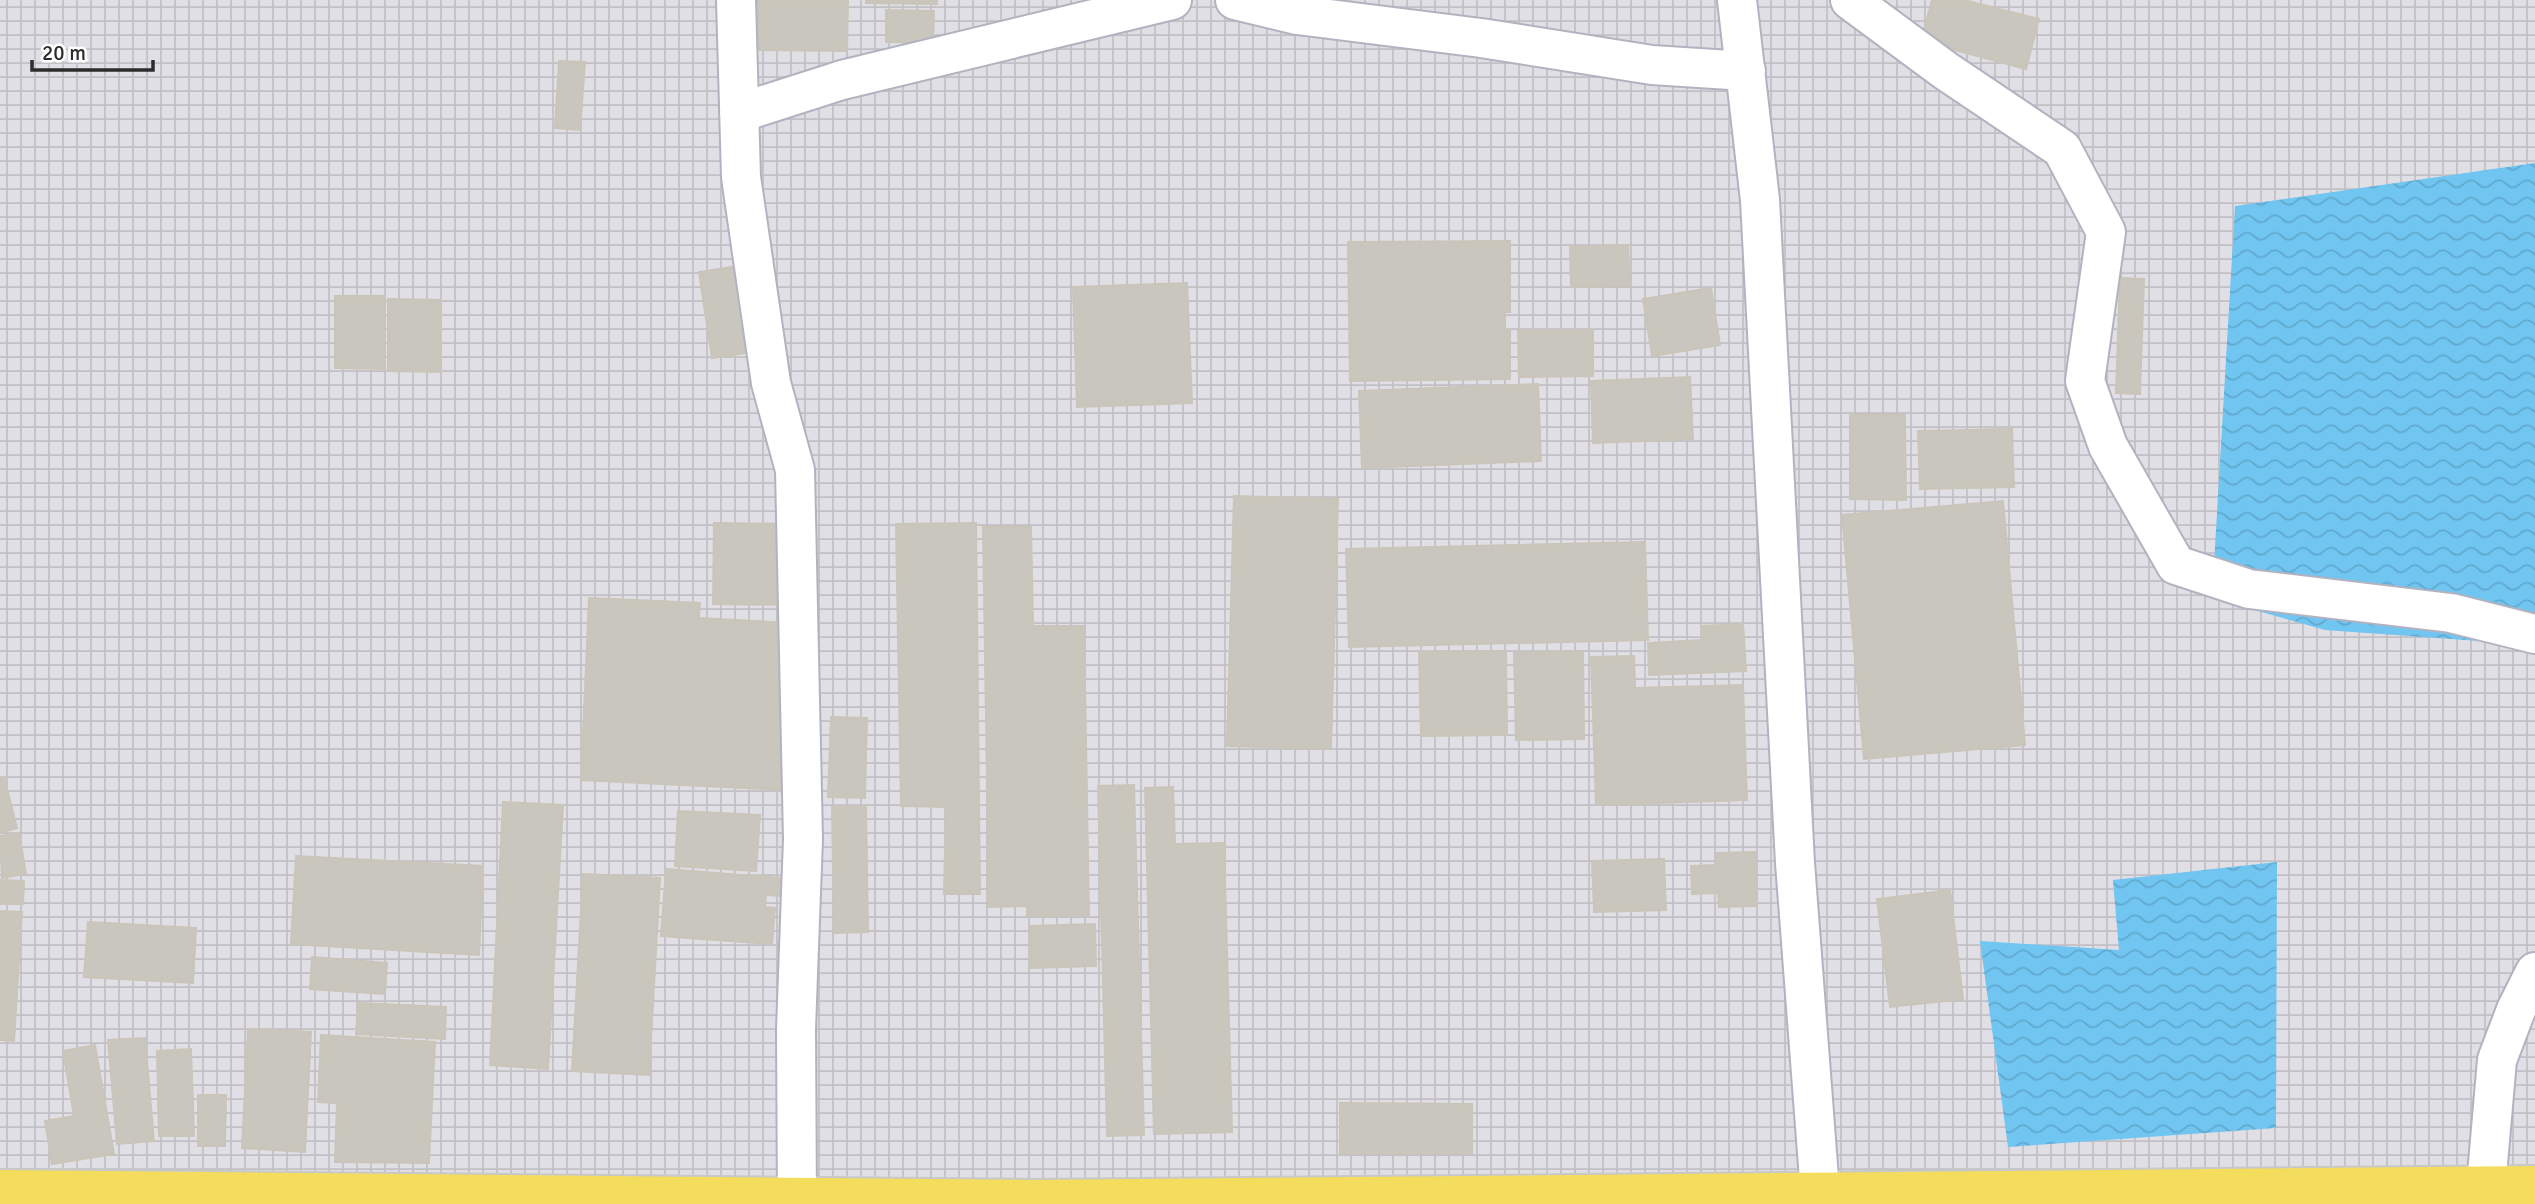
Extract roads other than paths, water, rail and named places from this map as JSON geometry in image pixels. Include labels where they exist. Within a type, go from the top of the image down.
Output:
[{"type":"main road","points":[[0,1189],[56,1197],[1200,1200],[1820,1192],[2486,1195],[2535,1185]]},
{"type":"street","points":[[736,0],[741,177],[771,383],[795,470],[803,839],[796,1028],[797,1200]]},
{"type":"street","points":[[739,113],[842,80],[1172,0]]},
{"type":"street","points":[[1235,0],[1297,15],[1481,38],[1652,65],[1746,71]]},
{"type":"street","points":[[1737,0],[1760,200],[1795,863],[1820,1192]]},
{"type":"street","points":[[1850,0],[1946,71],[2062,149],[2106,232],[2085,381],[2108,446],[2176,565],[2249,589],[2451,613],[2535,634]]},
{"type":"street","points":[[2486,1195],[2497,1060],[2516,1010],[2535,972]]},
{"type":"water","points":[[2535,163],[2535,645],[2325,630],[2212,598],[2235,206]]},
{"type":"water","points":[[2277,862],[2276,1128],[2008,1147],[1980,941],[2119,950],[2113,880]]}]
